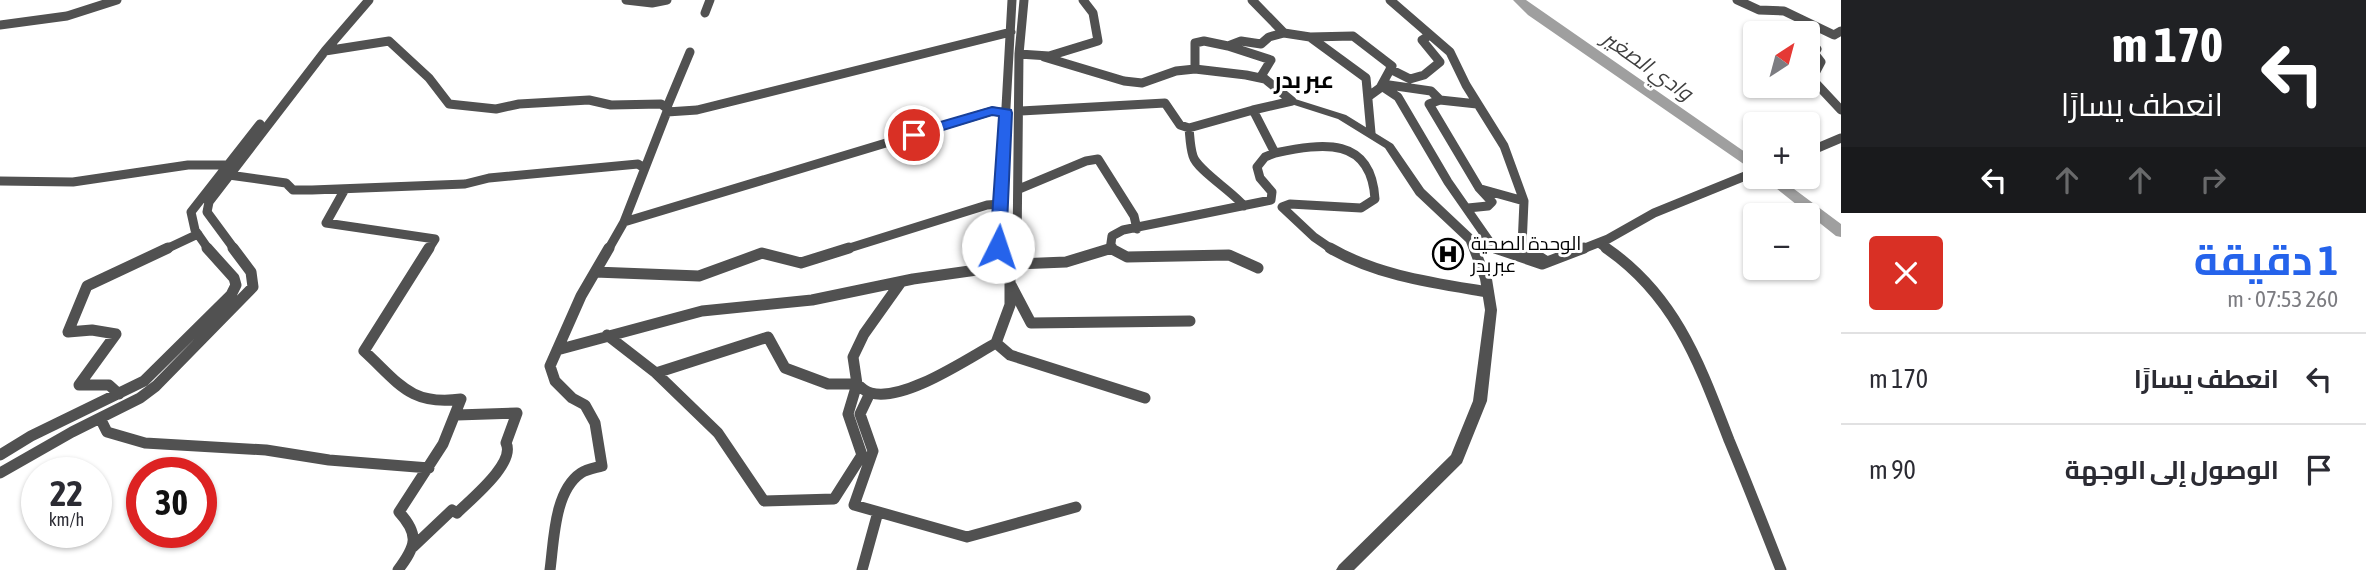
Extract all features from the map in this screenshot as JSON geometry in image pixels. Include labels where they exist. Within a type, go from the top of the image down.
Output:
[{"type":"street","points":[[0,23],[92,7],[110,0]]},
{"type":"street","points":[[0,23],[67,16],[117,0]]},
{"type":"street","points":[[0,473],[140,398],[156,386],[253,287],[251,272],[207,212],[209,202],[227,170],[362,0]]},
{"type":"street","points":[[0,456],[31,436],[144,381],[231,295],[236,285],[234,278],[198,234],[191,222],[191,212],[369,0]]},
{"type":"street","points":[[626,0],[652,3],[667,0]]},
{"type":"street","points":[[705,13],[710,0]]},
{"type":"street","points":[[998,267],[1012,0]]},
{"type":"street","points":[[656,373],[768,337],[785,369],[828,384],[858,384],[870,393],[892,394],[957,366],[996,343],[1010,305],[1018,189],[1021,111],[1019,54],[1024,0]]},
{"type":"street","points":[[1019,54],[1031,58],[1044,57],[1098,41],[1090,5],[1083,0]]},
{"type":"street","points":[[1252,0],[1284,33]]},
{"type":"street","points":[[1390,0],[1450,52],[1477,104],[1508,154],[1524,201],[1522,246],[1547,262]]},
{"type":"street","points":[[1737,0],[1759,10],[1784,11],[1834,35],[1841,31]]},
{"type":"street","points":[[1776,10],[1794,21]]},
{"type":"street","points":[[325,51],[389,41],[429,78],[449,104],[496,109],[519,104],[589,100],[611,105],[661,104],[681,113],[1011,32]]},
{"type":"street","points":[[1228,46],[1241,41],[1261,44],[1269,37],[1284,33],[1310,37],[1353,36],[1392,66],[1381,85],[1369,96]]},
{"type":"street","points":[[1390,69],[1410,79],[1424,75],[1440,62],[1422,40],[1430,35]]},
{"type":"street","points":[[1310,37],[1366,78],[1371,133]]},
{"type":"street","points":[[1195,69],[1195,43],[1204,41],[1271,60],[1261,78]]},
{"type":"street","points":[[550,570],[559,514],[568,486],[579,473],[602,466],[595,423],[585,405],[572,398],[555,381],[550,366],[595,272],[624,222],[690,52]]},
{"type":"street","points":[[1044,57],[1124,81],[1142,83],[1176,71],[1195,69],[1261,78],[1292,101],[1342,117],[1389,146],[1420,191],[1471,240],[1542,264],[1599,243],[1654,213],[1743,177]]},
{"type":"street","points":[[1381,85],[1431,91],[1440,100],[1450,103],[1477,104]]},
{"type":"street","points":[[1381,85],[1398,97],[1448,182],[1494,248]]},
{"type":"street","points":[[1820,88],[1841,110]]},
{"type":"street","points":[[1440,100],[1429,104],[1479,188],[1492,202],[1491,205],[1468,208]]},
{"type":"street","points":[[1021,111],[1165,103],[1180,125],[1188,128],[1292,101]]},
{"type":"street","points":[[1253,110],[1275,153]]},
{"type":"street","points":[[624,222],[992,111],[1006,113]]},
{"type":"street","points":[[1188,128],[1194,158],[1202,169],[1234,193],[1244,206]]},
{"type":"street","points":[[1820,147],[1841,138]]},
{"type":"street","points":[[1258,268],[1229,255],[1127,257],[1112,249],[1110,242],[1112,236],[1123,230],[1271,200],[1272,192],[1260,178],[1257,167],[1265,157],[1306,146],[1329,145],[1352,152],[1365,162],[1376,181],[1375,199],[1361,208],[1282,207],[1293,214],[1314,237],[1373,267],[1409,277],[1488,292]]},
{"type":"street","points":[[1018,189],[1086,161],[1098,159],[1134,216],[1138,229]]},
{"type":"street","points":[[0,181],[73,182],[188,165],[227,170],[286,183],[293,190],[345,189],[465,184],[489,178],[638,164],[644,168]]},
{"type":"street","points":[[1479,188],[1524,201]]},
{"type":"street","points":[[345,189],[326,222],[435,239],[364,351],[411,394],[438,402],[461,399],[457,415],[429,468],[399,512],[412,525],[413,547]]},
{"type":"street","points":[[595,272],[699,276],[762,253],[801,263],[987,205],[1001,204]]},
{"type":"street","points":[[119,394],[109,385],[79,385],[117,334],[92,330],[68,332],[87,286],[198,234]]},
{"type":"street","points":[[1344,570],[1457,459],[1480,401],[1491,310],[1486,279],[1471,240]]},
{"type":"street","points":[[1599,243],[1623,258],[1679,323],[1689,341],[1781,570]]},
{"type":"street","points":[[557,350],[702,311],[812,300],[901,282],[998,267],[1012,273],[1032,266],[1082,261],[1112,249]]},
{"type":"street","points":[[1012,273],[1031,323],[1190,321]]},
{"type":"street","points":[[607,335],[656,373],[718,433],[764,501],[834,499],[862,455],[848,414],[858,384],[853,357],[864,334],[901,282]]},
{"type":"street","points":[[996,343],[1010,355],[1145,398]]},
{"type":"street","points":[[870,393],[860,414],[873,451],[854,505],[967,537],[1076,507]]},
{"type":"street","points":[[398,570],[413,547],[452,510],[457,513],[506,462],[509,449],[506,443],[517,413],[457,415]]},
{"type":"street","points":[[100,418],[107,432],[145,443],[265,450],[329,460],[429,468]]},
{"type":"street","points":[[862,570],[878,512]]},
{"type":"waterway","name":"وادي الصغير","points":[[1519,0],[1532,12],[1743,157]]},
{"type":"waterway","name":"وادي الصغير","points":[[1785,189],[1841,232]]},
{"type":"place","name":"الوحدة الصحية عبر بدر","points":[[1448,254]]},
{"type":"district","name":"عبر بدر","points":[[1304,80]]},
{"type":"route","points":[[914,135],[992,111],[1006,113],[998,247]]}]
